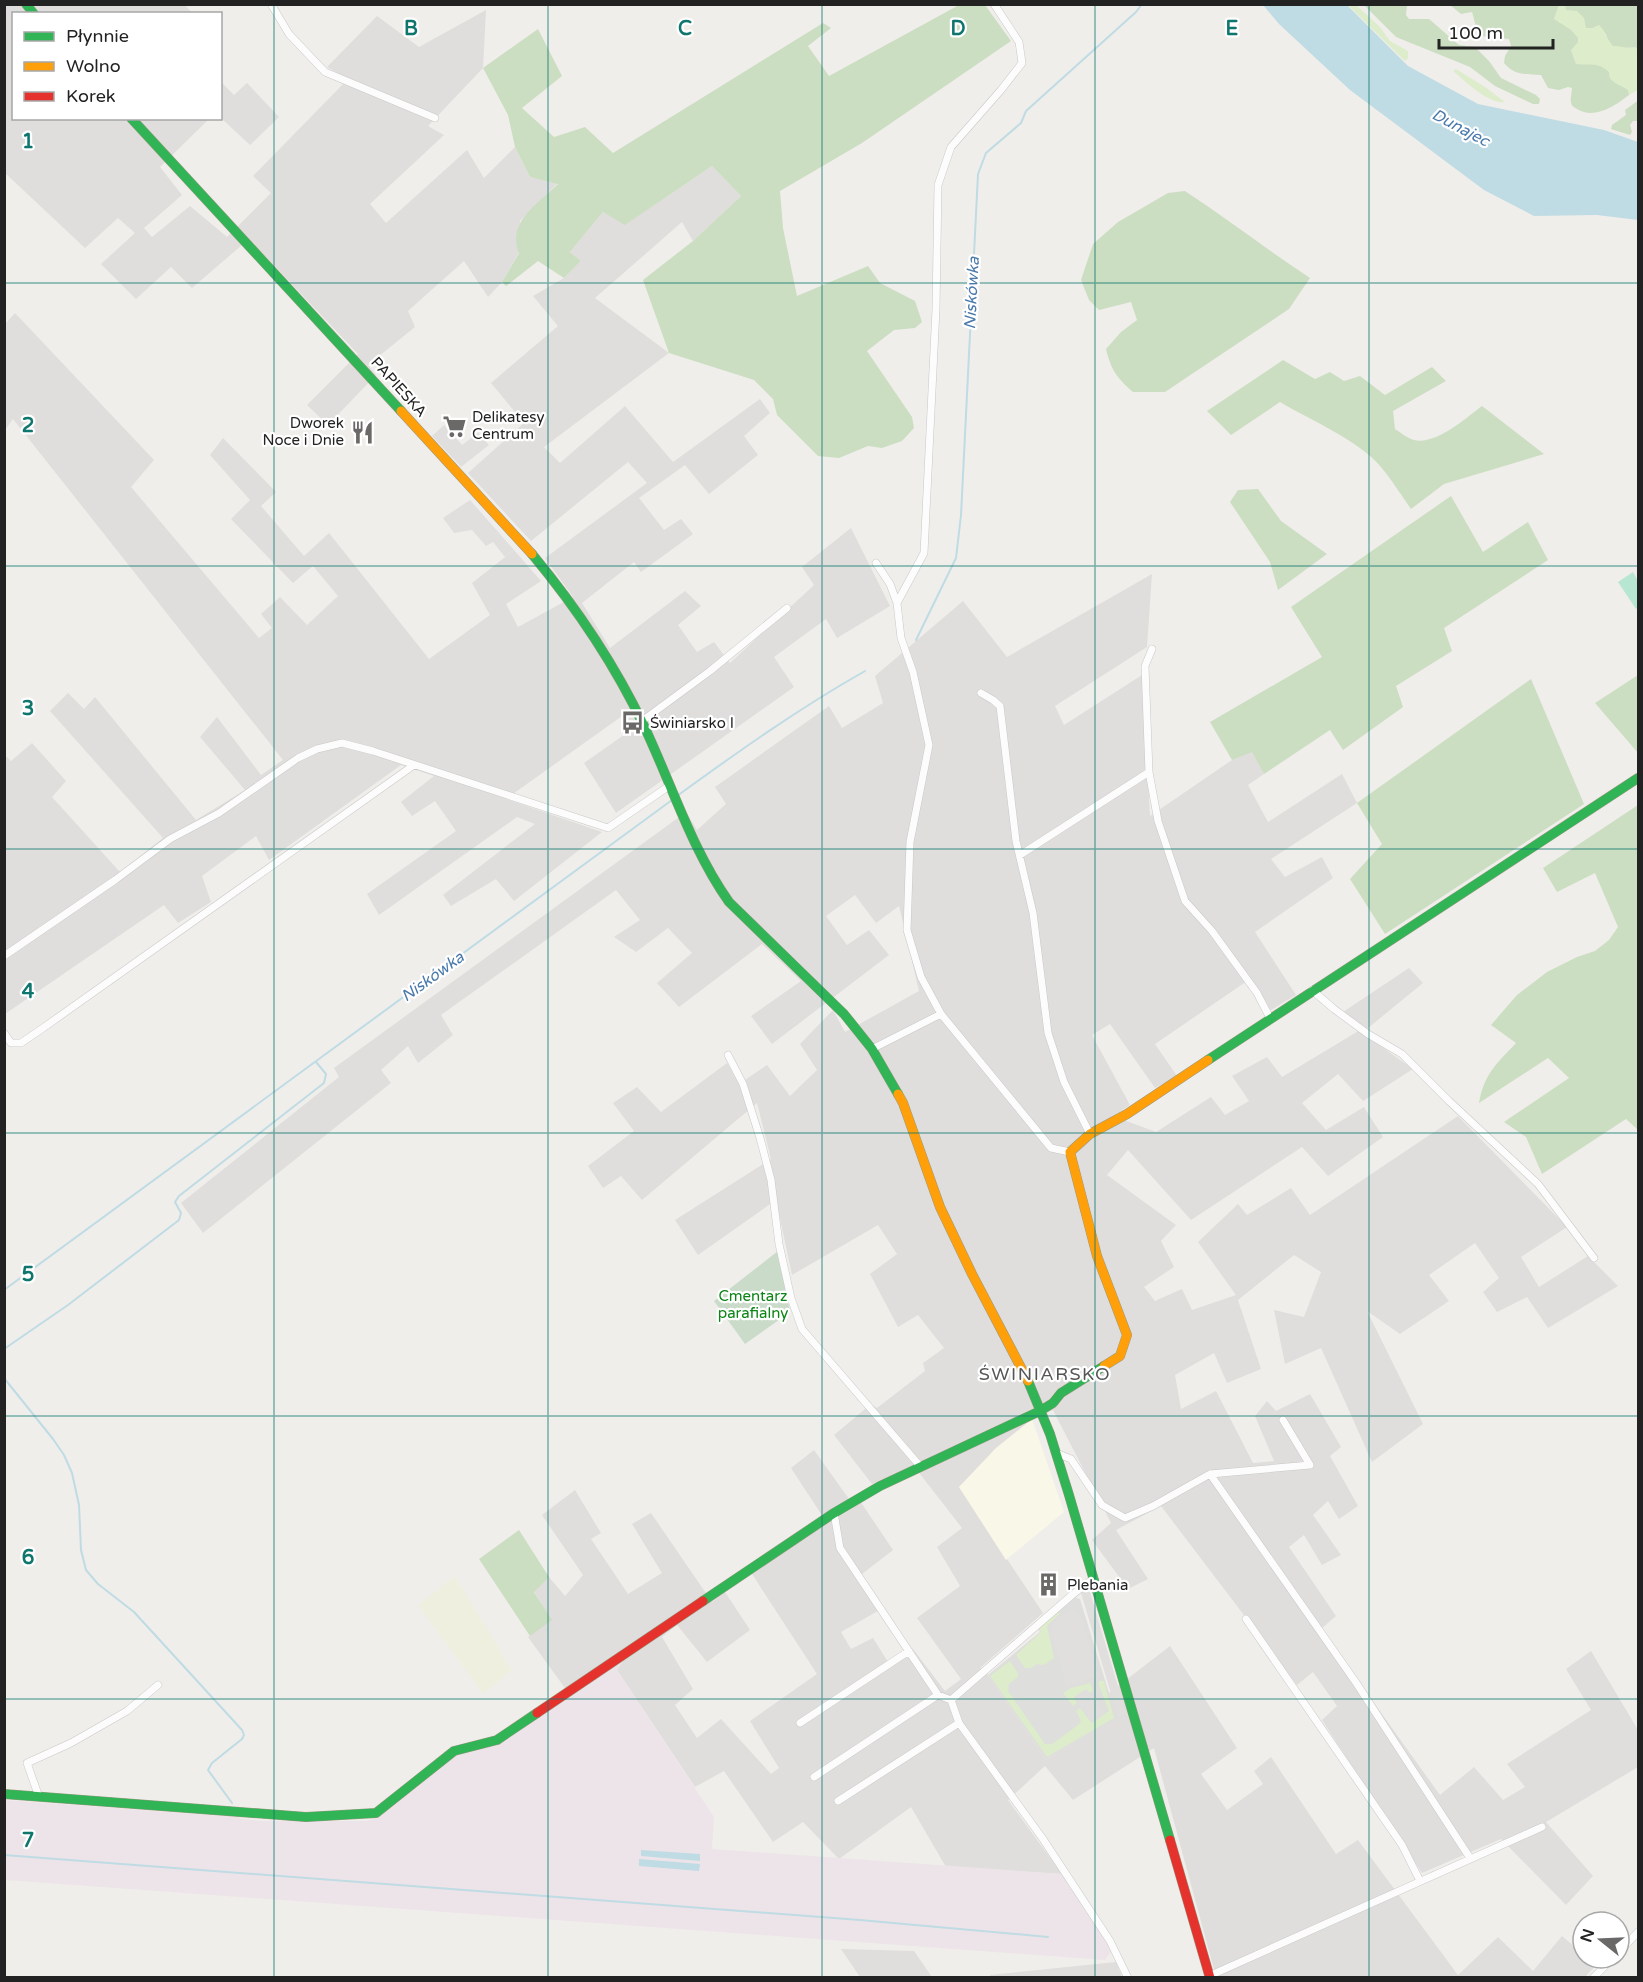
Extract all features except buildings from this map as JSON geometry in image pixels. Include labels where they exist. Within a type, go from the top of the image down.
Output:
[{"type":"street","points":[[271,4],[289,34],[325,72],[435,118]]},
{"type":"street","points":[[897,603],[924,553],[936,309],[938,185],[951,147],[1022,63],[1019,42],[994,4]]},
{"type":"street","name":"PAPIESKA","points":[[133,120],[395,404],[561,591],[615,671],[642,721],[676,804],[708,871],[724,896],[821,990],[872,1049],[903,1103],[940,1207],[1028,1381],[1056,1453],[1209,1977]]},
{"type":"street","points":[[876,563],[890,584],[897,603],[901,638],[913,672],[929,745],[910,842],[907,930],[921,976],[941,1014],[1051,1148],[1070,1152]]},
{"type":"street","points":[[642,721],[787,608]]},
{"type":"street","points":[[1152,649],[1145,666],[1149,772],[1158,821],[1185,901],[1212,931],[1257,993],[1270,1018]]},
{"type":"street","points":[[981,693],[999,706],[1011,805],[1033,914],[1048,1033],[1064,1082],[1090,1134]]},
{"type":"street","points":[[4,956],[115,880],[170,839],[219,813],[307,753],[329,745],[342,743],[608,828],[670,787]]},
{"type":"street","points":[[4,1033],[11,1043],[21,1043],[414,765]]},
{"type":"street","points":[[1020,855],[1149,772]]},
{"type":"street","points":[[1070,1152],[1090,1134],[1127,1114],[1312,990],[1638,778]]},
{"type":"street","points":[[1312,990],[1334,1009],[1402,1054],[1539,1184],[1594,1258]]},
{"type":"street","points":[[872,1049],[941,1014]]},
{"type":"street","points":[[728,1055],[743,1084],[760,1138],[771,1180],[779,1244],[791,1298],[802,1329],[920,1466]]},
{"type":"street","points":[[4,1794],[306,1817],[376,1813],[454,1751],[497,1740],[834,1513],[920,1466],[1040,1411],[1053,1403],[1061,1393],[1120,1356],[1127,1335],[1097,1256],[1070,1152]]},
{"type":"street","points":[[1056,1453],[1071,1459],[1102,1505],[1125,1518],[1153,1506],[1210,1474],[1310,1465],[1283,1420]]},
{"type":"street","points":[[1210,1474],[1357,1684],[1470,1858]]},
{"type":"street","points":[[834,1513],[840,1548],[938,1695],[951,1700],[959,1723],[1043,1839],[1110,1941],[1128,1977]]},
{"type":"street","points":[[951,1700],[1094,1578]]},
{"type":"street","points":[[1246,1619],[1402,1845],[1420,1881]]},
{"type":"street","points":[[801,1723],[909,1651]]},
{"type":"street","points":[[39,1797],[27,1763],[71,1743],[117,1716],[158,1685]]},
{"type":"street","points":[[814,1777],[938,1695]]},
{"type":"street","points":[[838,1801],[959,1723]]},
{"type":"street","points":[[1209,1977],[1542,1827]]},
{"type":"shaded area","points":[[184,4],[191,12],[12,12],[12,120],[208,120],[160,167],[182,195],[144,228],[152,237],[190,206],[227,237],[271,193],[253,176],[348,79],[327,67],[377,16],[419,47],[486,10],[483,68],[428,126],[444,135],[370,204],[386,223],[467,150],[484,178],[515,147],[530,177],[558,183],[520,221],[519,252],[502,282],[488,297],[464,261],[408,311],[415,327],[368,365],[376,375],[328,425],[307,405],[358,354],[249,239],[192,288],[171,267],[136,299],[101,264],[135,233],[118,218],[85,248],[5,173],[4,5]]},
{"type":"shaded area","points":[[222,83],[234,95],[247,83],[279,117],[250,145],[222,119]]},
{"type":"shaded area","points":[[712,166],[741,196],[693,241],[682,222],[595,298],[669,353],[544,447],[560,463],[625,406],[673,462],[760,399],[770,413],[744,436],[758,455],[709,494],[685,465],[639,498],[664,530],[681,519],[693,534],[641,572],[634,562],[582,603],[610,648],[685,591],[701,606],[678,625],[697,652],[714,642],[730,663],[814,585],[802,567],[851,528],[890,606],[837,638],[826,619],[774,657],[794,687],[616,813],[584,763],[631,730],[622,716],[506,799],[602,832],[514,901],[496,879],[451,906],[443,895],[535,824],[517,817],[379,915],[367,894],[456,831],[435,801],[412,816],[401,802],[434,776],[401,765],[269,860],[256,836],[202,876],[211,902],[178,923],[164,905],[5,1014],[4,754],[11,761],[32,743],[66,781],[52,797],[120,872],[163,838],[50,711],[68,693],[84,709],[95,697],[196,820],[245,790],[200,737],[217,717],[261,775],[283,760],[13,419],[5,430],[5,324],[15,313],[154,460],[131,487],[259,638],[272,628],[261,614],[280,597],[307,625],[338,596],[313,566],[293,583],[231,519],[250,500],[210,455],[223,438],[276,492],[261,506],[304,556],[329,533],[429,659],[490,615],[472,583],[514,550],[541,581],[506,604],[518,627],[573,597],[545,558],[647,483],[628,462],[531,541],[468,473],[524,423],[491,383],[558,326],[533,296],[564,278],[581,261],[570,252],[603,212],[626,224]]},
{"type":"shaded area","points":[[444,425],[462,445],[478,433],[489,445],[461,467],[432,436]]},
{"type":"shaded area","points":[[470,500],[514,550],[505,557],[493,542],[486,546],[472,530],[454,533],[443,518]]},
{"type":"shaded area","points":[[1152,574],[1147,647],[1055,706],[1064,725],[1142,675],[1150,816],[1232,760],[1252,751],[1264,774],[1248,785],[1268,822],[1342,774],[1357,803],[1271,859],[1285,877],[1322,857],[1333,878],[1255,932],[1296,995],[1271,1010],[1250,979],[1155,1044],[1177,1076],[1155,1088],[1110,1024],[1092,1035],[1130,1105],[1113,1116],[1156,1132],[1211,1097],[1225,1115],[1249,1101],[1232,1076],[1267,1057],[1282,1077],[1365,1027],[1343,1012],[1409,968],[1423,983],[1362,1033],[1413,1069],[1363,1101],[1338,1074],[1302,1103],[1326,1130],[1364,1107],[1383,1137],[1328,1176],[1302,1147],[1191,1220],[1128,1150],[1107,1175],[1176,1225],[1161,1241],[1174,1267],[1144,1287],[1155,1301],[1182,1289],[1192,1310],[1236,1295],[1198,1242],[1238,1204],[1247,1215],[1291,1188],[1310,1215],[1458,1116],[1567,1227],[1521,1257],[1539,1287],[1588,1256],[1618,1286],[1548,1328],[1527,1297],[1497,1312],[1483,1292],[1499,1278],[1475,1243],[1429,1275],[1449,1301],[1400,1334],[1367,1311],[1423,1424],[1372,1462],[1321,1348],[1285,1364],[1274,1310],[1304,1317],[1321,1272],[1294,1255],[1238,1300],[1261,1369],[1227,1383],[1214,1353],[1175,1375],[1181,1409],[1216,1391],[1253,1463],[1274,1461],[1255,1416],[1267,1401],[1276,1411],[1310,1394],[1341,1447],[1330,1456],[1358,1506],[1339,1519],[1328,1501],[1313,1515],[1341,1555],[1322,1565],[1304,1535],[1289,1547],[1336,1616],[1321,1629],[1440,1795],[1474,1767],[1503,1800],[1525,1787],[1507,1764],[1591,1710],[1566,1669],[1591,1651],[1638,1730],[1638,1767],[1546,1822],[1593,1876],[1566,1905],[1501,1839],[1422,1873],[1322,1720],[1337,1706],[1313,1672],[1297,1685],[1161,1506],[1116,1530],[1148,1579],[1128,1589],[1092,1540],[1111,1523],[1053,1410],[1032,1419],[959,1487],[1043,1613],[980,1668],[988,1675],[1046,1760],[1116,1719],[1109,1693],[1170,1646],[1237,1748],[1201,1774],[1227,1810],[1263,1784],[1254,1771],[1271,1757],[1336,1854],[1358,1840],[1458,1975],[1498,1937],[1533,1971],[1562,1936],[1571,1944],[1571,1970],[1591,1970],[1584,1978],[1216,1977],[1154,1748],[1073,1800],[1045,1766],[1008,1800],[1062,1874],[946,1867],[911,1807],[839,1859],[803,1822],[773,1842],[724,1771],[695,1787],[617,1670],[622,1661],[570,1695],[528,1637],[551,1620],[534,1591],[549,1577],[565,1596],[583,1575],[542,1515],[575,1490],[601,1533],[591,1539],[628,1594],[662,1573],[632,1524],[651,1513],[712,1602],[725,1592],[750,1630],[707,1662],[677,1625],[662,1637],[693,1689],[675,1705],[697,1738],[721,1719],[771,1774],[779,1768],[750,1721],[817,1674],[752,1574],[827,1523],[791,1468],[814,1450],[849,1499],[856,1495],[893,1550],[862,1574],[883,1608],[841,1632],[851,1649],[873,1638],[888,1662],[913,1649],[945,1691],[961,1679],[917,1618],[960,1586],[937,1547],[962,1528],[913,1465],[872,1484],[834,1435],[871,1404],[877,1408],[925,1371],[923,1363],[944,1348],[918,1315],[898,1327],[870,1274],[897,1254],[878,1225],[792,1275],[776,1200],[698,1255],[675,1220],[771,1159],[757,1103],[642,1200],[621,1176],[603,1188],[588,1166],[634,1131],[613,1103],[637,1087],[661,1112],[727,1063],[739,1084],[767,1065],[790,1096],[817,1070],[800,1044],[833,1010],[845,1032],[919,991],[899,906],[876,923],[855,895],[826,916],[847,945],[869,930],[889,955],[772,1044],[751,1016],[801,981],[762,944],[679,1007],[657,983],[692,953],[668,928],[636,952],[614,937],[640,920],[616,890],[441,1015],[453,1035],[418,1063],[408,1046],[381,1070],[391,1083],[203,1233],[181,1203],[339,1077],[334,1068],[686,812],[697,830],[726,804],[715,787],[829,706],[842,728],[883,703],[875,676],[963,601],[1007,657]]},
{"type":"shaded area","points":[[1032,1419],[1064,1512],[1006,1560],[959,1487],[996,1448]]},
{"type":"shaded area","points":[[1088,1586],[1126,1713],[1118,1717],[1081,1593]]},
{"type":"shaded area","points":[[1073,1597],[1080,1599],[1117,1719],[1046,1760],[988,1675],[1040,1632],[1037,1627]]},
{"type":"shaded area","points":[[1072,1608],[1083,1621],[1098,1677],[1066,1686],[1050,1625]]},
{"type":"shaded area","points":[[624,1660],[617,1670],[714,1817],[712,1849],[1062,1874],[1112,1950],[1105,1960],[5,1880],[4,1800],[238,1817],[263,1821],[367,1821],[380,1816],[452,1757],[461,1752],[495,1744]]},
{"type":"shaded area","points":[[1087,1690],[1105,1713],[1092,1723],[1075,1698]]},
{"type":"shaded area","points":[[841,1949],[914,1951],[932,1977],[860,1977]]},
{"type":"shaded area","points":[[1116,1962],[1122,1977],[991,1978],[990,1975]]},
{"type":"green space","points":[[959,5],[985,5],[1011,41],[862,143],[780,191],[783,228],[797,296],[868,266],[880,283],[915,301],[922,322],[915,328],[894,330],[867,351],[912,417],[914,428],[902,441],[882,448],[868,446],[839,458],[818,456],[777,415],[773,399],[754,380],[669,353],[643,280],[693,241],[741,196],[712,166],[625,225],[603,212],[570,252],[581,261],[564,278],[538,261],[506,286],[502,282],[519,253],[516,242],[517,232],[526,214],[558,184],[530,177],[515,147],[508,115],[483,68],[538,29],[562,76],[522,108],[554,137],[585,127],[613,153],[823,23],[831,28],[808,46],[829,76]]},
{"type":"green space","points":[[1348,5],[1356,5],[1380,27],[1390,41],[1408,51],[1408,58],[1405,61]]},
{"type":"green space","points":[[1364,5],[1407,5],[1406,15],[1409,19],[1429,19],[1459,45],[1475,47],[1501,78],[1536,95],[1540,99],[1539,104],[1533,104],[1495,86],[1470,67],[1396,37]]},
{"type":"green space","points":[[1450,5],[1559,5],[1554,19],[1571,30],[1578,38],[1578,42],[1571,50],[1576,64],[1597,65],[1605,69],[1609,72],[1610,79],[1628,90],[1629,95],[1611,107],[1597,112],[1590,113],[1577,109],[1571,103],[1572,88],[1559,90],[1548,88],[1541,75],[1521,74],[1512,70],[1504,63],[1511,46],[1509,39],[1481,36],[1476,28],[1472,12],[1461,14]]},
{"type":"green space","points":[[1559,5],[1565,5],[1567,10],[1577,10],[1593,28],[1599,25],[1604,29],[1605,35],[1619,45],[1635,47],[1638,50],[1638,90],[1629,95],[1628,90],[1611,81],[1609,77],[1576,64],[1571,50],[1573,45],[1554,19]]},
{"type":"green space","points":[[1565,5],[1638,5],[1638,50],[1635,47],[1613,46],[1599,25],[1586,28],[1584,18],[1577,11],[1566,10]]},
{"type":"green space","points":[[1456,69],[1505,102],[1492,100],[1478,91],[1453,71]]},
{"type":"green space","points":[[1638,102],[1638,121],[1633,121],[1630,125],[1632,132],[1630,135],[1611,129],[1612,125],[1626,115],[1625,110]]},
{"type":"green space","points":[[1185,191],[1310,278],[1289,309],[1165,392],[1133,392],[1115,373],[1106,349],[1121,332],[1137,320],[1131,302],[1099,310],[1089,300],[1081,280],[1093,244],[1118,222],[1168,193]]},
{"type":"green space","points":[[1283,360],[1315,379],[1330,372],[1344,381],[1360,376],[1385,395],[1432,367],[1446,381],[1393,411],[1395,429],[1411,439],[1420,441],[1429,439],[1449,430],[1482,406],[1544,454],[1444,484],[1411,509],[1385,472],[1361,448],[1280,402],[1231,435],[1207,411]]},
{"type":"green space","points":[[1258,489],[1281,521],[1327,554],[1278,590],[1270,562],[1230,502],[1238,490]]},
{"type":"green space","points":[[1451,496],[1483,552],[1528,522],[1548,560],[1444,628],[1452,651],[1396,686],[1403,707],[1343,750],[1330,730],[1264,774],[1252,752],[1232,760],[1210,722],[1322,657],[1291,607]]},
{"type":"green space","points":[[1633,572],[1638,581],[1638,607],[1636,609],[1618,582]]},
{"type":"green space","points":[[1638,675],[1638,753],[1595,703]]},
{"type":"green space","points":[[1531,679],[1584,804],[1385,934],[1350,879],[1382,844],[1357,803]]},
{"type":"green space","points":[[1638,805],[1638,1130],[1626,1119],[1542,1174],[1526,1137],[1504,1122],[1569,1078],[1548,1058],[1479,1103],[1488,1077],[1497,1063],[1516,1043],[1491,1025],[1517,995],[1547,972],[1595,951],[1609,940],[1618,927],[1595,873],[1557,892],[1543,868]]},
{"type":"green space","name":"Cmentarz parafialny","points":[[778,1251],[790,1312],[745,1344],[714,1301]]},
{"type":"green space","points":[[519,1530],[549,1577],[534,1592],[552,1620],[530,1636],[479,1559]]},
{"type":"green space","points":[[455,1576],[512,1670],[483,1694],[418,1605]]},
{"type":"green space","points":[[1057,1612],[1060,1613],[1047,1626],[1054,1658],[1044,1665],[1037,1664],[1031,1668],[1025,1668],[1016,1655],[1041,1632],[1039,1628]]},
{"type":"green space","points":[[1010,1661],[1018,1677],[1009,1684],[1008,1691],[1045,1744],[1052,1744],[1078,1725],[1081,1721],[1076,1711],[1080,1708],[1092,1723],[1109,1711],[1098,1683],[1100,1681],[1104,1681],[1114,1718],[1047,1757],[990,1676]]},
{"type":"green space","points":[[1090,1683],[1093,1690],[1090,1693],[1086,1689],[1074,1697],[1077,1703],[1073,1706],[1063,1693],[1071,1688]]},
{"type":"water","name":"Dunajec","points":[[1263,5],[1347,5],[1408,66],[1478,104],[1604,130],[1638,142],[1638,220],[1597,215],[1534,216],[1484,190],[1350,90],[1279,24]]},
{"type":"water","points":[[641,1850],[700,1854],[700,1861],[641,1856]]},
{"type":"water","points":[[639,1859],[700,1864],[699,1871],[639,1866]]},
{"type":"waterway","name":"Niskówka","points":[[916,640],[956,558],[961,515],[978,174],[986,153],[1021,123],[1026,111],[1136,12],[1142,4]]},
{"type":"waterway","name":"Niskówka","points":[[677,796],[792,715],[865,671]]},
{"type":"waterway","name":"Niskówka","points":[[4,1290],[672,800]]},
{"type":"waterway","points":[[4,1349],[68,1305],[179,1220],[181,1213],[175,1202],[179,1196],[324,1083],[326,1074],[316,1062]]},
{"type":"waterway","points":[[4,1378],[53,1439],[72,1473],[79,1505],[81,1550],[86,1570],[98,1584],[134,1612],[242,1730],[244,1735],[242,1739],[212,1763],[208,1770],[232,1803]]},
{"type":"waterway","points":[[4,1855],[860,1920],[1048,1937]]},
{"type":"traffic: fast","points":[[26,4],[32,12]]},
{"type":"traffic: fast","points":[[133,120],[401,411]]},
{"type":"traffic: fast","points":[[532,554],[579,615],[620,680],[644,726],[693,838],[729,902],[844,1014],[872,1049],[898,1094]]},
{"type":"traffic: fast","points":[[1208,1060],[1638,778]]},
{"type":"traffic: fast","points":[[703,1601],[834,1513],[880,1486],[1040,1411],[1053,1403],[1061,1393],[1104,1366]]},
{"type":"traffic: fast","points":[[1028,1381],[1050,1434],[1069,1495],[1170,1840]]},
{"type":"traffic: fast","points":[[4,1794],[306,1817],[376,1813],[454,1751],[497,1740],[537,1713]]},
{"type":"traffic: slow","points":[[401,411],[532,554]]},
{"type":"traffic: slow","points":[[1104,1366],[1120,1356],[1127,1335],[1097,1256],[1070,1152],[1090,1134],[1127,1114],[1208,1060]]},
{"type":"traffic: slow","points":[[898,1094],[940,1207],[1028,1381]]},
{"type":"traffic: jam","points":[[537,1713],[703,1601]]},
{"type":"traffic: jam","points":[[1170,1840],[1210,1978]]},
{"type":"place","name":"Delikatesy Centrum","points":[[454,426]]},
{"type":"place","name":"Dworek Noce i Dnie","points":[[362,432]]},
{"type":"place","name":"Świniarsko I","points":[[632,723]]},
{"type":"place","name":"Plebania","points":[[1049,1585]]},
{"type":"district","name":"ŚWINIARSKO","points":[[1045,1374]]}]
